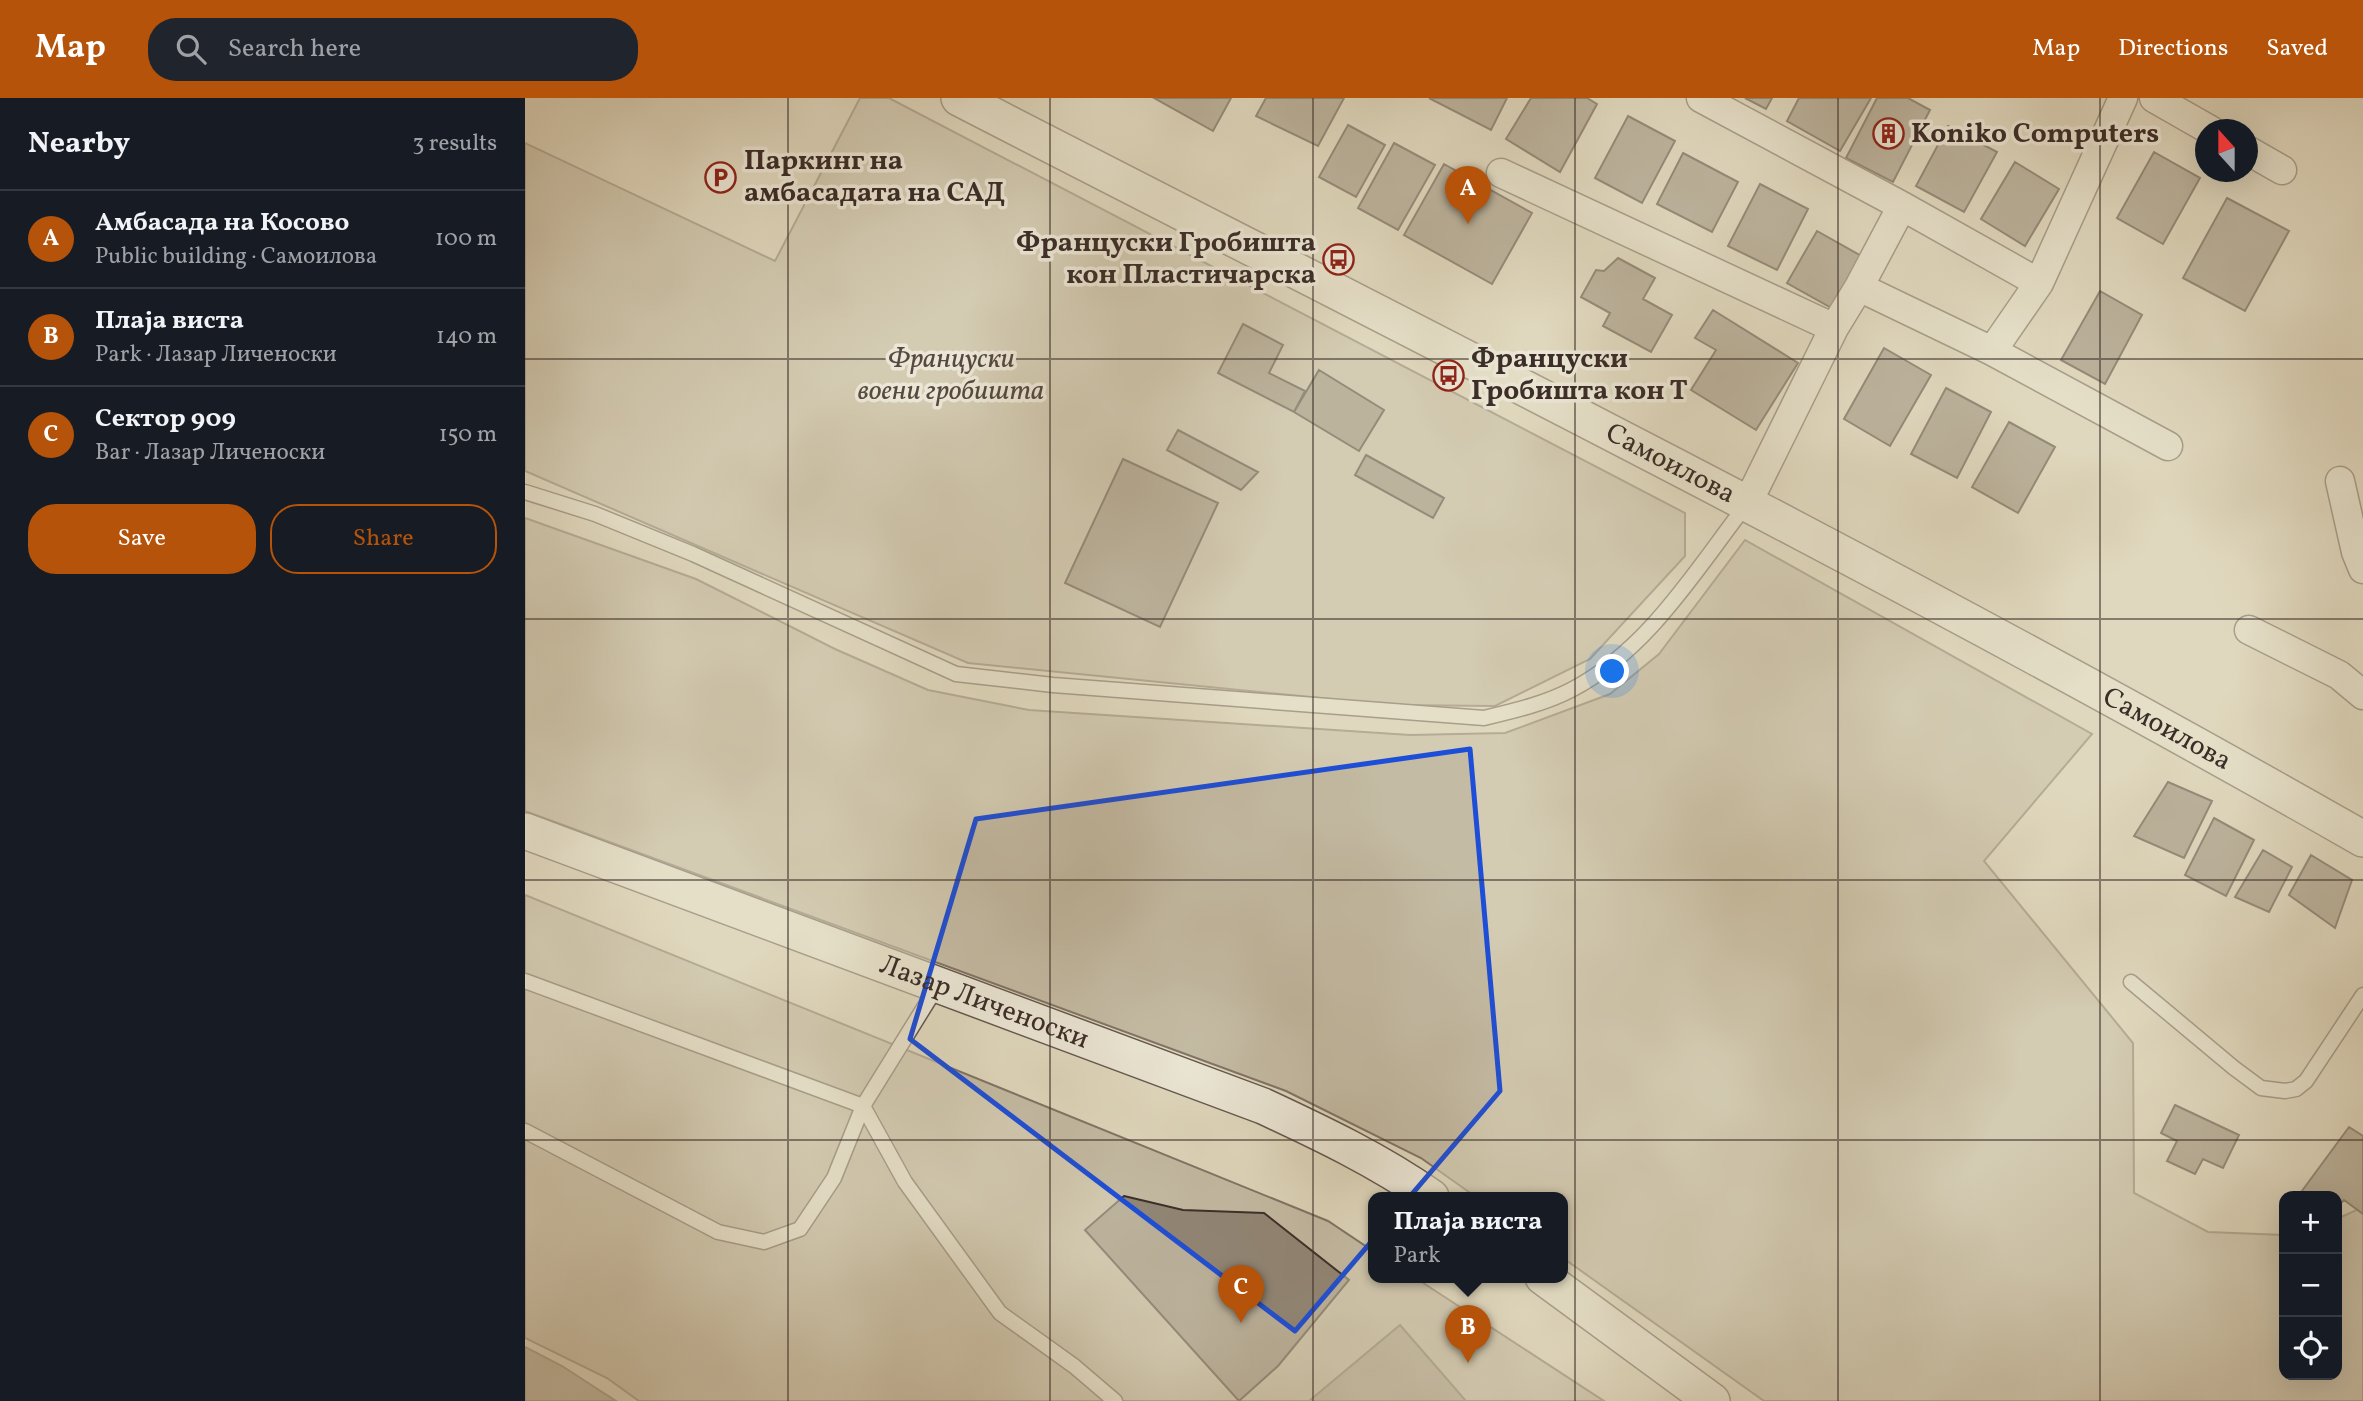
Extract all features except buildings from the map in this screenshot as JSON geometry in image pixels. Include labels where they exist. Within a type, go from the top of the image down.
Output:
[{"type":"street","name":"Самоилова","points":[[959,98],[1747,503],[2104,695],[2363,839]]},
{"type":"street","points":[[1701,98],[2039,283]]},
{"type":"street","points":[[1993,351],[2039,283],[2123,98]]},
{"type":"street","points":[[2154,98],[2195,121]]},
{"type":"street","points":[[2258,156],[2282,170]]},
{"type":"street","points":[[1501,173],[1834,328]]},
{"type":"street","name":"Самоилова","points":[[1747,503],[1834,328],[1902,206]]},
{"type":"street","points":[[1859,287],[1993,351],[2168,446]]},
{"type":"street","points":[[2340,481],[2356,552],[2363,569]]},
{"type":"street","points":[[2249,630],[2339,675],[2363,695]]},
{"type":"street","name":"Лазар Личеноски","points":[[525,831],[1263,1106],[1336,1140],[1424,1192]]},
{"type":"street","points":[[1551,1283],[1712,1401]]},
{"type":"lane","points":[[525,492],[595,514],[693,554],[957,674],[1053,685],[1484,718],[1529,707],[1570,691],[1609,667],[1667,610],[1747,503]]},
{"type":"lane","points":[[525,981],[863,1106],[905,1182],[1000,1313],[1074,1366],[1115,1401]]},
{"type":"lane","points":[[2131,982],[2234,1068],[2261,1088],[2272,1091],[2296,1089],[2306,1081],[2363,995]]},
{"type":"lane","points":[[525,1131],[718,1232],[764,1242],[800,1229],[834,1178],[863,1106],[938,985]]},
{"type":"highlighted area","points":[[1470,749],[1500,1091],[1295,1331],[910,1039],[976,819]]},
{"type":"green space","name":"Француски воени гробишта","points":[[860,98],[889,98],[1685,513],[1685,556],[1590,659],[1495,706],[1391,705],[968,663],[525,471],[525,143],[775,261]]},
{"type":"green space","points":[[525,518],[696,579],[835,649],[928,690],[1029,710],[1410,735],[1505,733],[1610,694],[1659,654],[1745,540],[2092,734],[1984,861],[2133,1043],[2134,1193],[2208,1232],[2279,1235],[2279,1380],[2342,1380],[2342,1217],[2363,1207],[2363,1401],[1764,1401],[1568,1262],[1568,1192],[1469,1192],[1421,1158],[1286,1091],[525,811]]},
{"type":"green space","points":[[525,895],[1328,1221],[1368,1248],[1368,1283],[1423,1283],[1604,1401],[639,1401],[607,1378],[525,1338]]},
{"type":"shaded area","points":[[1400,1325],[1466,1401],[1309,1401]]},
{"type":"shaded area","points":[[525,1347],[562,1366],[616,1401],[525,1401]]},
{"type":"place","name":"Koniko Computers","points":[[1888,134]]},
{"type":"place","name":"Паркинг на амбасадата на САД","points":[[721,177]]},
{"type":"place","name":"Амбасада на Косово","points":[[1468,224]]},
{"type":"place","name":"Француски Гробишта кон Пластичарска","points":[[1339,259]]},
{"type":"place","name":"Француски Гробишта кон Т","points":[[1448,375]]},
{"type":"place","name":"Сектор 909","points":[[1241,1323]]},
{"type":"place","name":"Плаја виста","points":[[1468,1363]]}]
